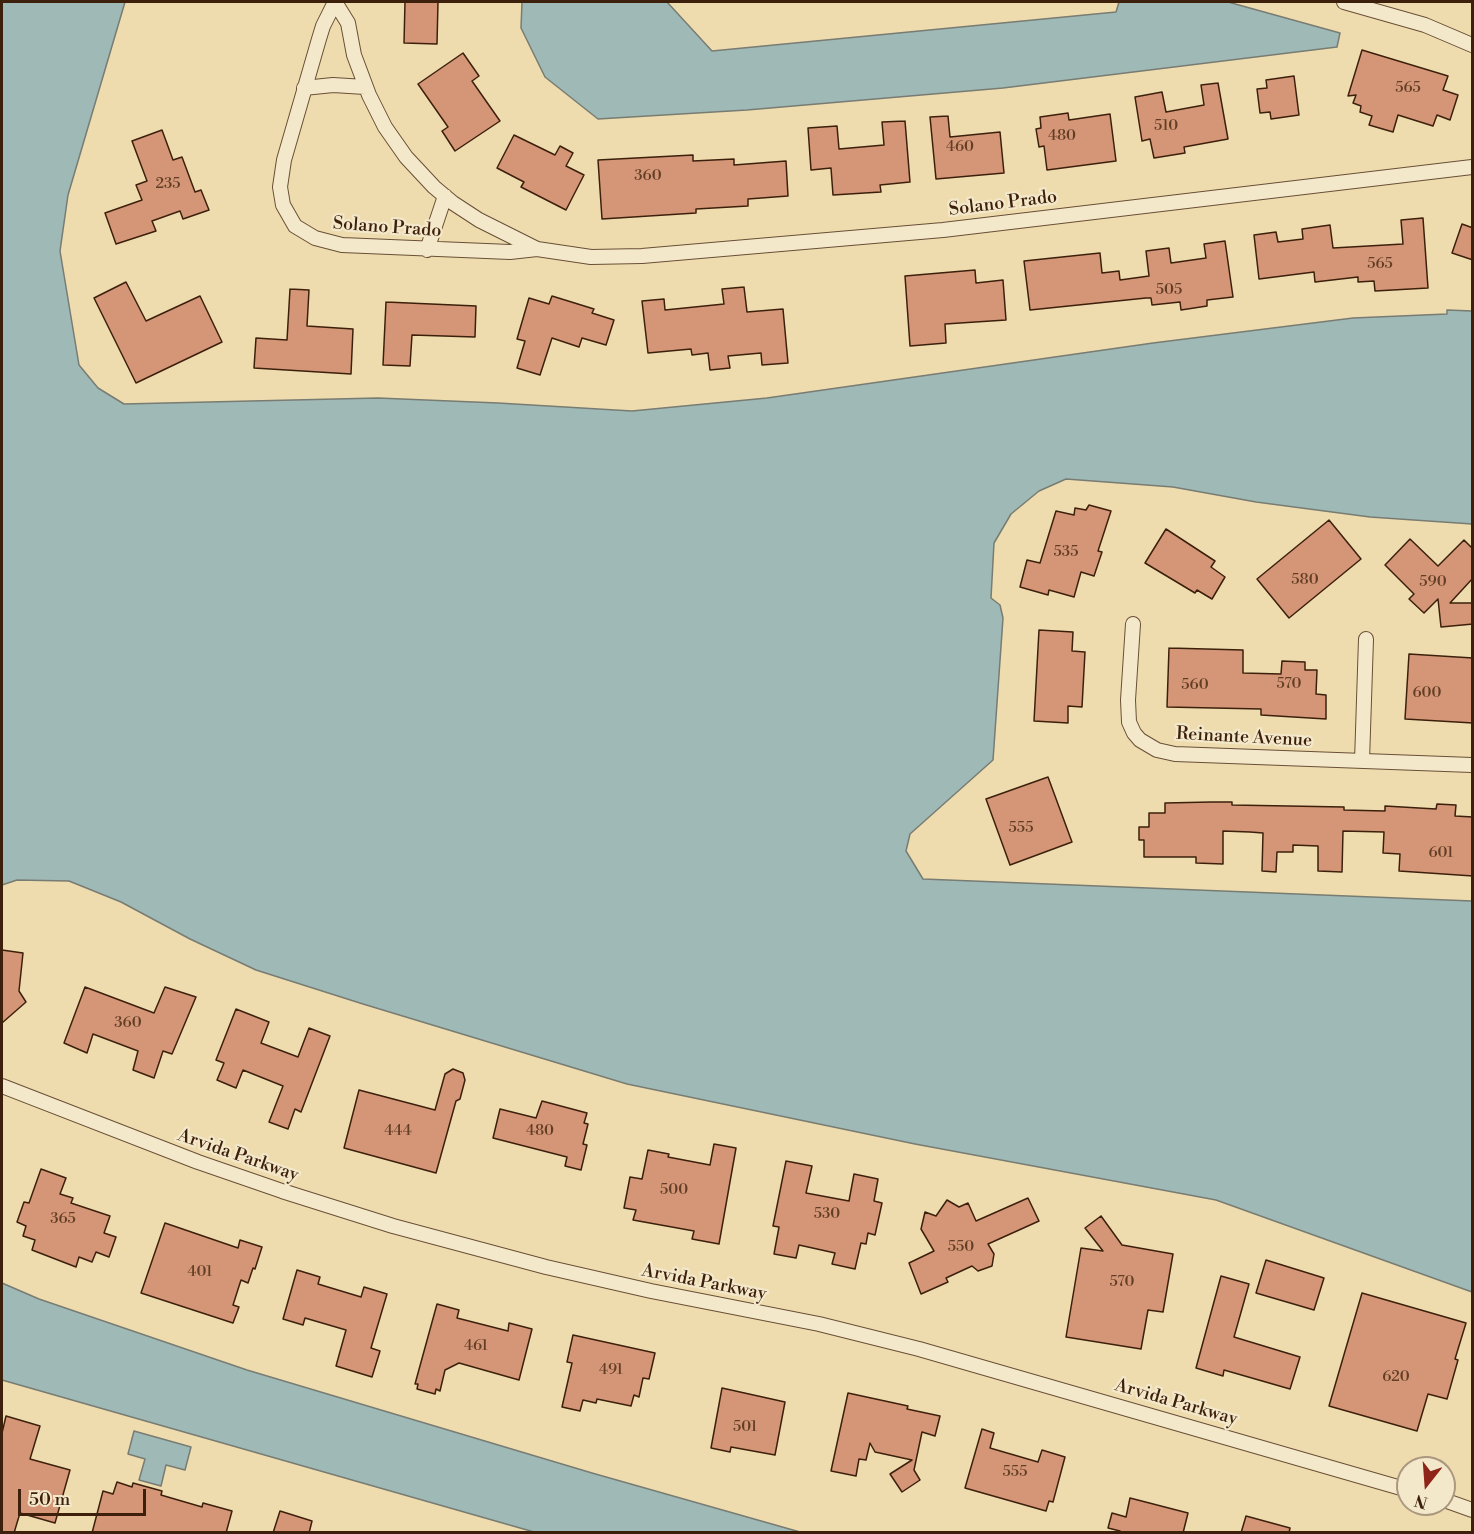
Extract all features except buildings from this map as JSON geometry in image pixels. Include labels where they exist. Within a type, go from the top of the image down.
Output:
[{"type":"street","name":"Solano Prado","points":[[335,2],[348,23],[354,54],[365,87],[376,111],[401,150],[445,196],[479,220],[537,249]]},
{"type":"street","name":"Solano Prado","points":[[335,2],[323,26],[304,88],[281,176],[280,195],[290,220],[295,226],[309,235],[331,243],[427,250],[510,252],[537,249],[591,257],[642,256],[898,234],[1473,167]]},
{"type":"street","points":[[1344,2],[1425,25],[1473,45]]},
{"type":"street","points":[[304,88],[333,85],[365,87]]},
{"type":"street","points":[[427,250],[445,196]]},
{"type":"street","name":"Reinante Avenue","points":[[1133,624],[1128,710],[1134,733],[1147,746],[1175,754],[1473,765]]},
{"type":"street","points":[[1362,761],[1366,639]]},
{"type":"street","name":"Arvida Parkway","points":[[2,1086],[198,1162],[393,1226],[568,1272],[819,1324],[920,1349],[1396,1487]]},
{"type":"street","points":[[1456,1504],[1473,1510]]},
{"type":"water","points":[[2,2],[125,2],[68,195],[60,251],[79,365],[98,388],[124,404],[378,398],[632,411],[767,398],[1153,343],[1353,318],[1447,314],[1447,310],[1472,311],[1472,524],[1370,517],[1256,502],[1173,487],[1066,479],[1039,491],[1011,514],[994,543],[991,598],[1000,605],[1003,618],[993,760],[910,834],[906,851],[923,879],[1472,901],[1472,1292],[1216,1200],[915,1144],[627,1084],[256,970],[190,939],[121,902],[69,881],[17,880],[2,885]]},
{"type":"water","points":[[522,2],[667,2],[712,51],[1116,12],[1119,2],[1228,2],[1340,33],[1337,47],[1003,88],[747,110],[598,119],[545,77],[521,28]]},
{"type":"water","points":[[2,1283],[39,1299],[247,1370],[592,1473],[800,1532],[534,1532],[2,1380]]},
{"type":"water","points":[[134,1431],[191,1447],[185,1470],[166,1465],[161,1486],[139,1480],[145,1459],[128,1454]]}]
